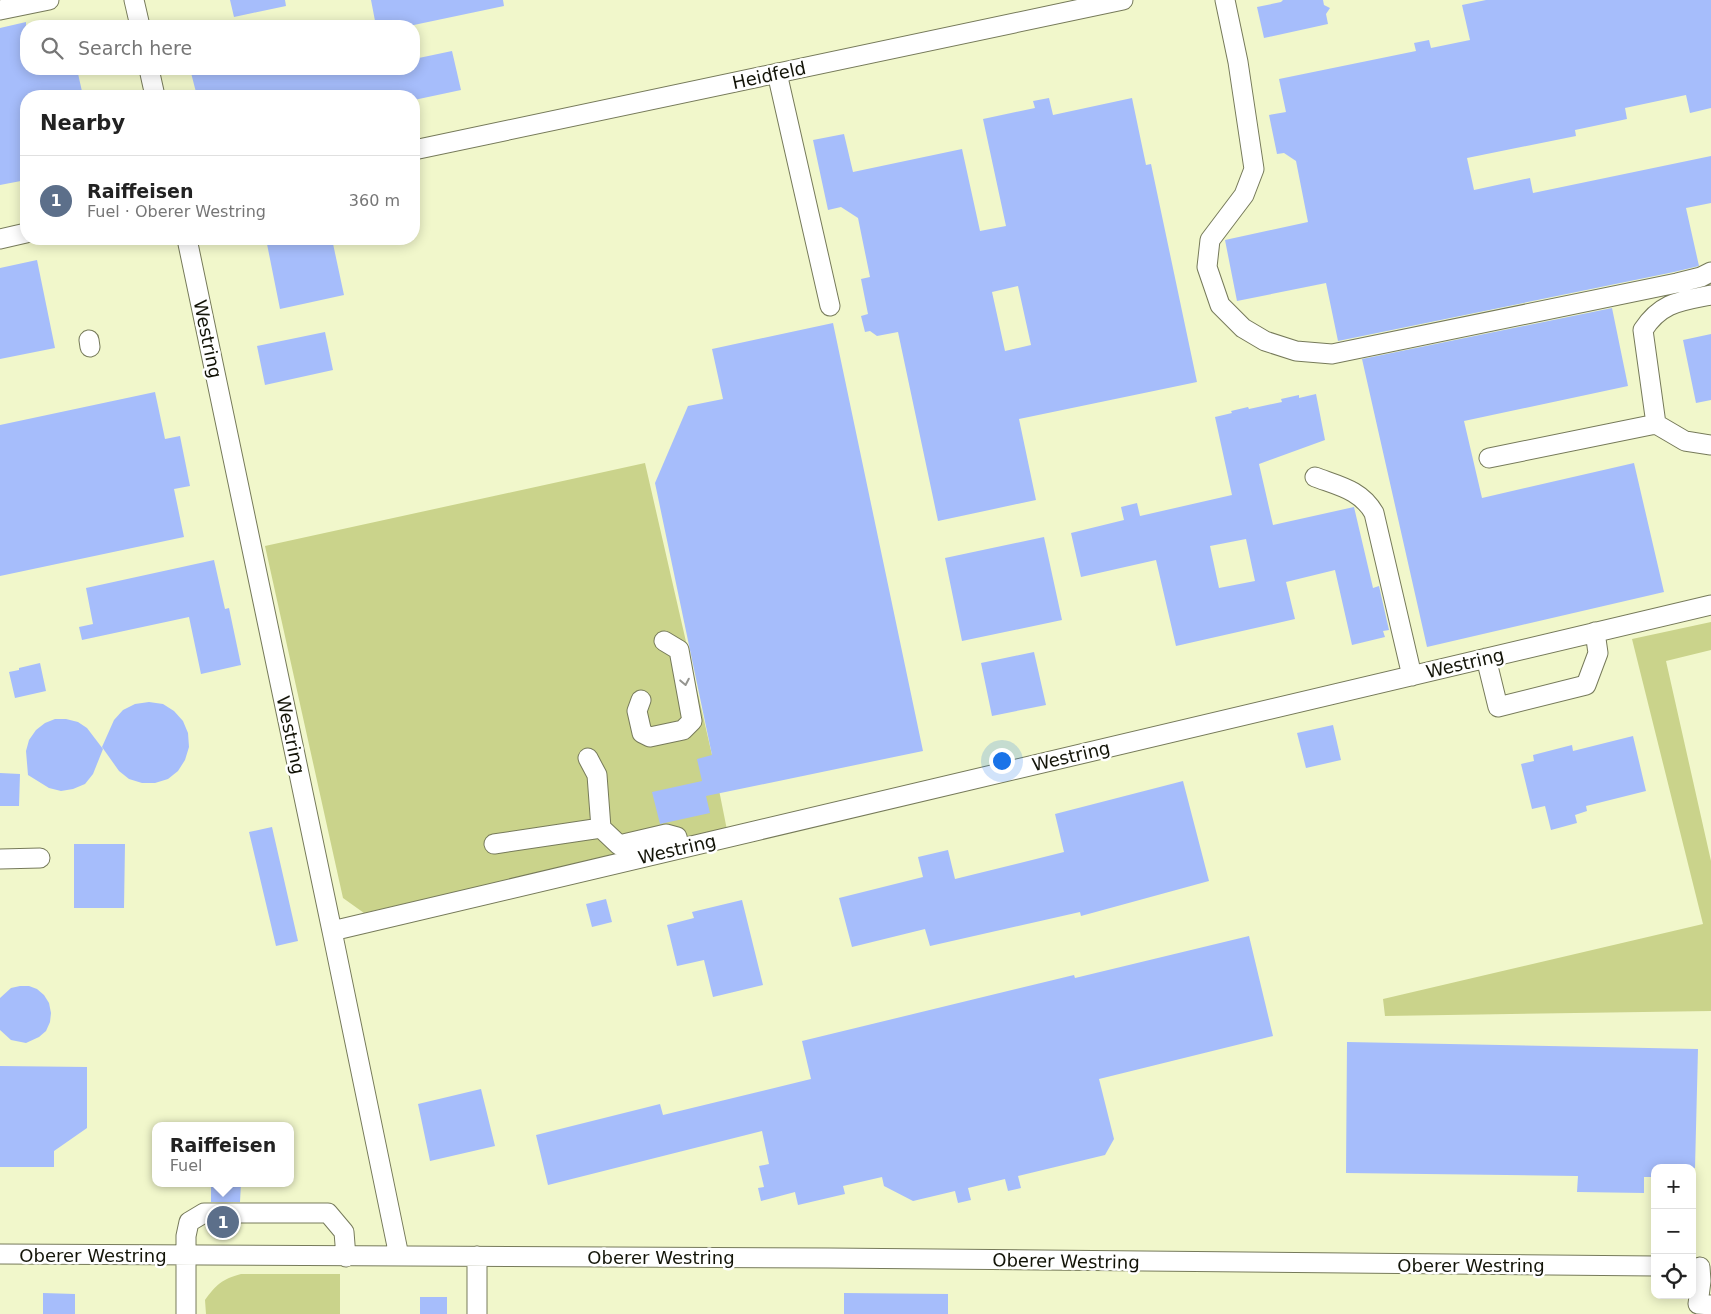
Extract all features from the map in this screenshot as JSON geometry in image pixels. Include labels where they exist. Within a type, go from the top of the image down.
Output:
[{"type":"street","points":[[0,10],[49,0]]},
{"type":"street","points":[[134,0],[139,20]]},
{"type":"street","name":"Heidfeld","points":[[420,149],[1123,0]]},
{"type":"street","points":[[1225,0],[1238,62],[1254,169],[1244,195],[1210,240],[1207,267],[1220,305],[1243,328],[1258,337],[1296,351],[1332,354],[1676,283],[1701,277],[1711,272]]},
{"type":"street","points":[[777,73],[830,306]]},
{"type":"street","points":[[150,75],[154,90]]},
{"type":"street","points":[[0,239],[20,234]]},
{"type":"street","name":"Westring","points":[[187,245],[332,931],[1711,605]]},
{"type":"street","points":[[1656,424],[1643,330],[1650,318],[1673,302],[1711,295]]},
{"type":"street","points":[[1489,458],[1656,424],[1685,441],[1711,445]]},
{"type":"street","points":[[1315,477],[1354,492],[1362,497],[1374,513],[1412,676]]},
{"type":"street","points":[[1486,658],[1498,707],[1586,685],[1598,653],[1595,632]]},
{"type":"street","points":[[641,700],[637,711],[642,732],[650,737],[683,730],[692,721],[679,650],[664,641]]},
{"type":"street","points":[[588,758],[597,775],[601,828],[618,845],[666,834],[677,837],[680,848]]},
{"type":"street","points":[[494,844],[601,828]]},
{"type":"street","points":[[0,858],[40,858]]},
{"type":"street","points":[[332,931],[399,1256]]},
{"type":"street","points":[[186,1255],[186,1236],[189,1222],[204,1213],[328,1213],[344,1232],[346,1257]]},
{"type":"street","name":"Oberer Westring","points":[[0,1254],[1651,1266]]},
{"type":"street","name":"Oberer Westring","points":[[186,1255],[186,1314]]},
{"type":"street","points":[[477,1256],[477,1314]]},
{"type":"street","points":[[1700,1308],[1701,1267]]},
{"type":"shaded area","points":[[0,0],[1711,0],[1711,1314],[0,1314]]},
{"type":"green space","points":[[645,463],[712,755],[727,830],[364,913],[343,898],[265,546]]},
{"type":"green space","points":[[1711,622],[1711,650],[1666,661],[1711,861],[1711,1011],[1385,1016],[1383,999],[1703,924],[1632,639]]},
{"type":"green space","points":[[241,1274],[340,1274],[340,1314],[206,1314],[205,1300],[213,1290],[224,1280]]},
{"type":"building","points":[[230,0],[285,0],[286,6],[234,17]]},
{"type":"building","points":[[371,0],[503,0],[504,6],[420,24],[420,20],[375,20]]},
{"type":"building","points":[[1283,0],[1323,0],[1324,5],[1330,8],[1326,14],[1328,24],[1264,38],[1257,7]]},
{"type":"building","points":[[1486,0],[1711,0],[1711,108],[1690,113],[1686,95],[1625,108],[1627,119],[1575,130],[1576,136],[1467,158],[1474,190],[1530,178],[1533,193],[1711,156],[1711,203],[1686,208],[1699,266],[1338,341],[1326,283],[1237,301],[1225,240],[1308,222],[1296,161],[1284,153],[1277,154],[1269,115],[1286,112],[1279,79],[1416,51],[1414,43],[1429,40],[1431,48],[1470,40],[1462,5]]},
{"type":"building","points":[[20,23],[20,75],[78,75],[82,90],[20,90],[20,181],[0,185],[0,28]]},
{"type":"building","points":[[452,51],[461,90],[420,99],[420,90],[195,90],[192,75],[420,75],[420,58]]},
{"type":"building","points":[[1049,98],[1053,115],[1132,98],[1146,165],[1151,164],[1197,382],[1019,419],[1036,500],[938,521],[898,332],[877,336],[870,331],[865,332],[861,316],[868,314],[861,279],[870,277],[858,218],[841,207],[828,210],[813,140],[844,134],[853,172],[962,149],[980,231],[1006,226],[983,119],[1035,108],[1033,101]],"holes":[[[1018,286],[1031,345],[1005,351],[992,292]]]},
{"type":"building","points":[[267,245],[333,245],[344,295],[280,309]]},
{"type":"building","points":[[37,260],[55,348],[0,359],[0,268]]},
{"type":"building","points":[[1612,308],[1628,386],[1464,421],[1482,498],[1634,463],[1664,592],[1427,647],[1362,359]]},
{"type":"building","points":[[833,323],[923,751],[706,796],[710,813],[660,824],[652,792],[702,781],[697,759],[712,755],[655,483],[688,406],[723,399],[712,349]]},
{"type":"building","points":[[325,332],[333,370],[265,385],[257,346]]},
{"type":"building","points":[[1711,334],[1711,400],[1696,403],[1683,340]]},
{"type":"building","points":[[155,392],[165,439],[180,436],[190,486],[174,489],[184,537],[0,576],[0,425]]},
{"type":"building","points":[[1316,394],[1325,440],[1259,464],[1273,525],[1354,507],[1373,588],[1379,586],[1389,630],[1383,631],[1385,637],[1352,645],[1335,570],[1286,582],[1295,619],[1176,646],[1156,560],[1081,577],[1071,533],[1124,520],[1121,507],[1137,503],[1140,516],[1232,495],[1215,417],[1248,407],[1249,409],[1282,402],[1281,399],[1299,395],[1299,398]],"holes":[[[1246,539],[1255,581],[1219,588],[1210,546]]]},
{"type":"building","points":[[1044,537],[1062,620],[962,641],[945,558]]},
{"type":"building","points":[[214,560],[225,609],[229,608],[241,665],[201,674],[189,617],[82,640],[79,627],[93,624],[86,588]]},
{"type":"building","points":[[1034,652],[1046,705],[992,716],[981,663]]},
{"type":"building","points":[[40,663],[46,691],[15,698],[9,672]]},
{"type":"building","points":[[149,702],[163,704],[174,711],[183,721],[188,733],[189,747],[185,760],[178,771],[168,779],[155,783],[142,783],[129,779],[119,771],[102,747],[114,720],[123,710],[135,704]]},
{"type":"building","points":[[55,719],[78,722],[87,728],[103,749],[93,774],[85,784],[73,789],[61,791],[49,788],[28,775],[26,751],[29,740],[36,730],[45,723]]},
{"type":"building","points":[[1333,725],[1341,760],[1306,768],[1297,733]]},
{"type":"building","points":[[1633,736],[1646,791],[1586,806],[1587,811],[1575,815],[1577,823],[1551,830],[1545,806],[1532,809],[1521,764],[1534,761],[1533,755],[1572,745],[1573,751]]},
{"type":"building","points":[[0,773],[20,774],[19,806],[0,806]]},
{"type":"building","points":[[1183,781],[1209,881],[1081,916],[1080,912],[930,946],[925,929],[852,947],[839,898],[923,877],[918,857],[948,850],[955,879],[1064,852],[1055,814]]},
{"type":"building","points":[[272,827],[298,941],[276,946],[249,832]]},
{"type":"building","points":[[74,844],[125,844],[124,908],[74,908]]},
{"type":"building","points":[[606,899],[612,922],[592,927],[586,904]]},
{"type":"building","points":[[742,900],[763,985],[713,997],[704,960],[677,966],[667,925],[694,918],[692,912]]},
{"type":"building","points":[[1249,936],[1273,1036],[1099,1079],[1114,1139],[1105,1155],[1018,1176],[1021,1188],[1008,1191],[1005,1179],[968,1188],[971,1200],[958,1203],[955,1191],[913,1201],[884,1186],[882,1177],[843,1186],[845,1194],[798,1205],[795,1192],[761,1201],[758,1188],[764,1187],[759,1166],[769,1164],[762,1131],[548,1185],[536,1135],[660,1104],[663,1115],[811,1079],[802,1041],[1074,975],[1075,978]]},
{"type":"building","points":[[29,986],[37,989],[44,995],[49,1003],[51,1013],[46,1031],[39,1037],[26,1043],[11,1040],[0,1030],[0,998],[11,988]]},
{"type":"building","points":[[1347,1042],[1698,1049],[1695,1164],[1651,1164],[1651,1177],[1644,1177],[1644,1193],[1577,1192],[1578,1176],[1346,1173]]},
{"type":"building","points":[[0,1066],[87,1067],[87,1128],[54,1151],[54,1167],[0,1167]]},
{"type":"building","points":[[481,1089],[495,1146],[430,1161],[418,1104]]},
{"type":"building","points":[[211,1187],[241,1187],[240,1202],[211,1202]]},
{"type":"building","points":[[43,1293],[75,1294],[75,1314],[43,1314]]},
{"type":"building","points":[[844,1293],[948,1294],[948,1314],[844,1314]]},
{"type":"building","points":[[420,1297],[447,1297],[447,1314],[420,1314]]},
{"type":"place","name":"Raiffeisen","points":[[223,1222]]}]
